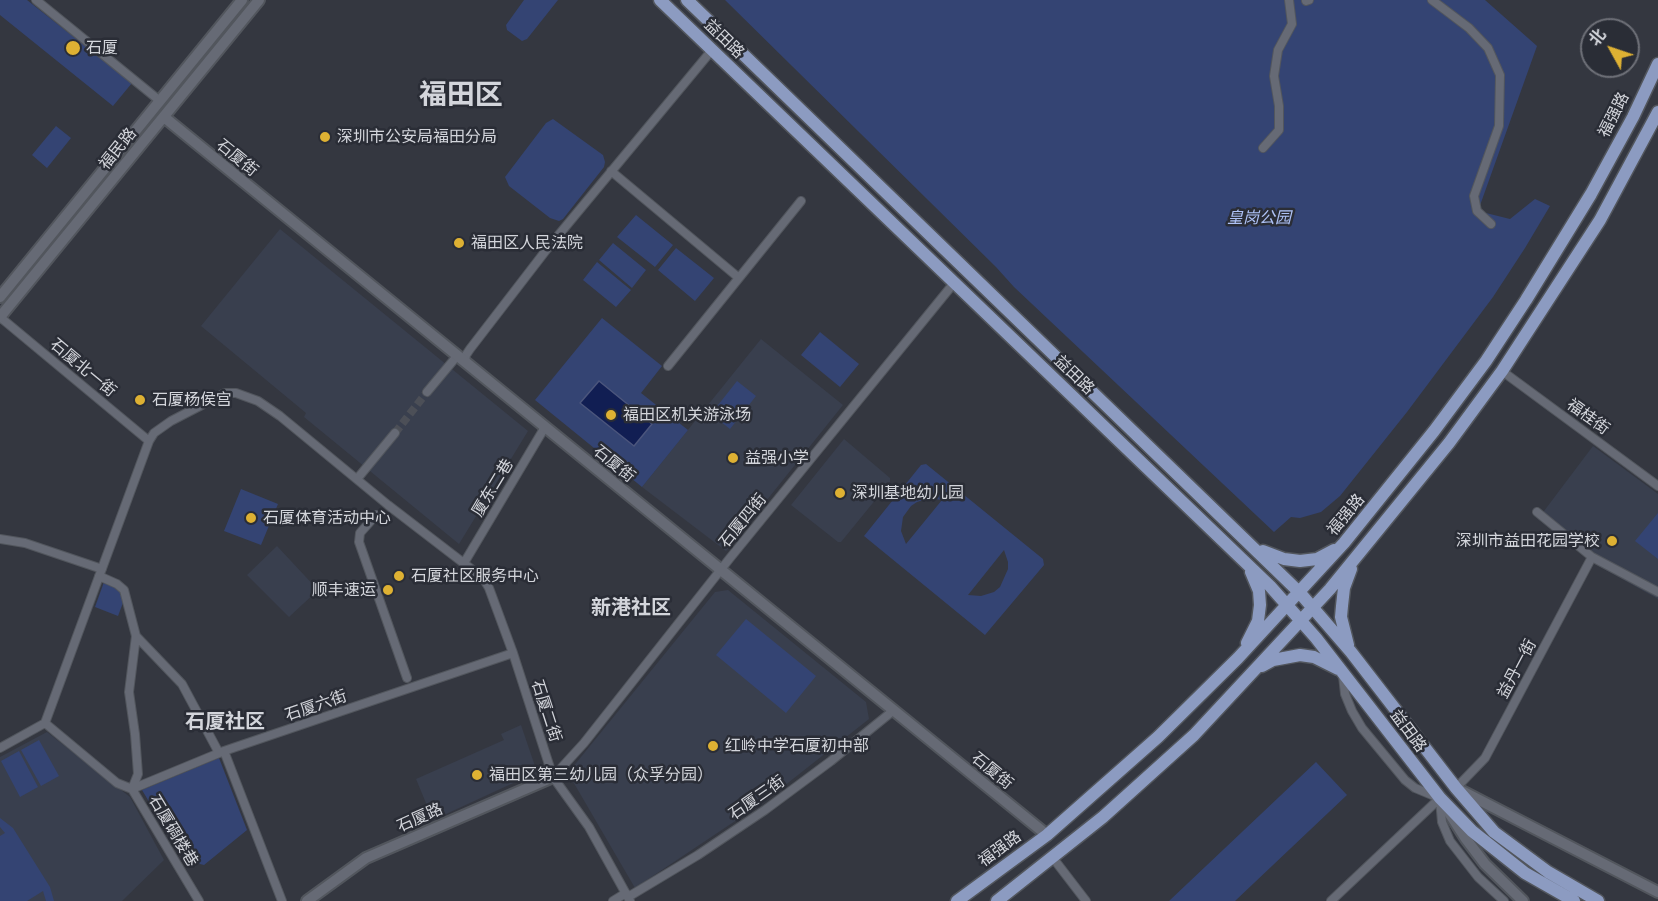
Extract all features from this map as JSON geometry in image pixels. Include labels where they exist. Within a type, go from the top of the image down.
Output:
[{"type":"main road","name":"益田路","points":[[660,0],[1246,563],[1300,620],[1440,798],[1472,831],[1498,854],[1525,873],[1574,901]]},
{"type":"main road","name":"益田路","points":[[687,0],[1300,592],[1351,652],[1456,788],[1494,832],[1548,872],[1598,901]]},
{"type":"main road","name":"福强路","points":[[957,901],[1047,835],[1158,737],[1288,606],[1344,543],[1434,431],[1526,300],[1591,194],[1633,117],[1658,64]]},
{"type":"main road","points":[[997,901],[1053,858],[1150,776],[1194,735],[1356,558],[1449,443],[1502,371],[1600,220],[1658,112]]},
{"type":"main road","points":[[1251,544],[1276,557],[1300,561],[1317,559],[1344,543]]},
{"type":"main road","points":[[1351,652],[1344,635],[1342,606],[1344,588],[1356,558]]},
{"type":"main road","points":[[1238,658],[1258,621],[1260,605],[1255,578],[1246,563]]},
{"type":"main road","points":[[1252,674],[1273,660],[1300,655],[1314,657],[1343,672]]},
{"type":"street","points":[[36,0],[160,101]]},
{"type":"street","name":"福民路","points":[[1,293],[242,0]]},
{"type":"street","name":"福民路","points":[[0,317],[259,0]]},
{"type":"street","points":[[1263,148],[1279,130],[1279,106],[1274,76],[1278,50],[1292,24],[1289,0]]},
{"type":"street","points":[[1432,0],[1469,28],[1488,48],[1500,75],[1500,126],[1474,196],[1477,211],[1491,224]]},
{"type":"street","points":[[428,392],[466,355],[611,171],[712,50]]},
{"type":"street","name":"石厦街","points":[[164,117],[1047,835]]},
{"type":"street","points":[[611,171],[739,278]]},
{"type":"street","points":[[668,366],[801,201]]},
{"type":"street","name":"石厦四街","points":[[553,777],[584,743],[954,283]]},
{"type":"street","name":"石厦北一街","points":[[0,317],[149,441]]},
{"type":"street","name":"福桂街","points":[[1502,371],[1658,486]]},
{"type":"street","name":"石厦二街","points":[[149,441],[154,433],[171,421],[225,393],[232,392],[252,398],[264,404],[483,578],[489,588],[513,653],[553,777],[589,827],[628,897]]},
{"type":"street","name":"厦东二巷","points":[[464,563],[545,427]]},
{"type":"street","points":[[357,479],[394,433]]},
{"type":"street","points":[[0,748],[45,723],[149,441]]},
{"type":"street","points":[[1537,512],[1592,557],[1658,592]]},
{"type":"street","points":[[376,515],[360,533],[359,542],[407,678]]},
{"type":"street","name":"石厦碉楼巷","points":[[0,540],[25,543],[100,573],[124,590],[136,636],[129,692],[138,774],[132,789],[199,901]]},
{"type":"street","name":"益丹一街","points":[[1456,788],[1485,758],[1592,557]]},
{"type":"street","points":[[136,636],[182,684],[222,752],[282,901]]},
{"type":"street","name":"石厦六街","points":[[132,789],[222,752],[513,653]]},
{"type":"street","points":[[1343,672],[1345,693],[1362,728],[1405,780],[1415,788],[1440,798]]},
{"type":"street","name":"石厦三街","points":[[613,901],[628,897],[698,855],[765,810],[894,710]]},
{"type":"street","points":[[45,723],[117,783],[132,789]]},
{"type":"street","name":"石厦路","points":[[315,899],[366,858],[553,777]]},
{"type":"street","name":"益田路","points":[[1456,788],[1658,892]]},
{"type":"street","points":[[1332,901],[1440,798]]},
{"type":"street","points":[[1440,798],[1442,822],[1450,841],[1478,877],[1504,901]]},
{"type":"street","name":"益田路","points":[[1440,798],[1485,864],[1523,901]]},
{"type":"street","points":[[1053,858],[1086,901]]},
{"type":"shaded area","points":[[280,229],[528,431],[459,544],[304,417],[306,413],[201,326]]},
{"type":"shaded area","name":"益强小学","points":[[761,339],[843,405],[726,551],[642,487]]},
{"type":"shaded area","name":"福田区机关游泳场","points":[[599,381],[652,424],[634,446],[580,403]]},
{"type":"shaded area","name":"深圳基地幼儿园","points":[[844,439],[890,478],[890,482],[841,542],[838,542],[791,505]]},
{"type":"shaded area","name":"深圳市益田花园学校","points":[[1593,446],[1658,494],[1658,599],[1595,564],[1538,519]]},
{"type":"shaded area","points":[[277,546],[318,590],[289,617],[247,575]]},
{"type":"shaded area","name":"红岭中学石厦初中部","points":[[728,590],[866,702],[869,719],[765,801],[635,888],[568,773],[715,592]]},
{"type":"shaded area","name":"福田区第三幼儿园（众孚分园）","points":[[521,725],[537,772],[433,820],[416,779],[504,740],[501,734]]},
{"type":"shaded area","points":[[47,732],[130,797],[164,860],[122,901],[0,901],[0,757]]},
{"type":"green space","points":[[0,0],[27,0],[132,83],[113,106],[0,15]]},
{"type":"green space","points":[[524,0],[558,0],[527,39],[522,41],[507,30],[506,25]]},
{"type":"green space","name":"皇岗公园","points":[[725,0],[1485,0],[1537,46],[1478,211],[1510,219],[1535,199],[1550,206],[1493,297],[1407,412],[1340,496],[1321,512],[1300,518],[1291,517],[1274,532],[1014,287]]},
{"type":"green space","points":[[553,119],[603,155],[605,162],[604,167],[559,221],[550,218],[509,186],[505,177],[546,123]]},
{"type":"green space","points":[[56,126],[71,138],[47,168],[32,155]]},
{"type":"green space","points":[[636,215],[673,245],[655,267],[617,237]]},
{"type":"green space","points":[[613,243],[646,270],[632,288],[599,260]]},
{"type":"green space","points":[[676,248],[714,278],[695,301],[658,270]]},
{"type":"green space","points":[[597,262],[631,290],[616,307],[583,280]]},
{"type":"green space","name":"福田区机关游泳场","points":[[602,318],[662,366],[641,393],[688,430],[642,487],[535,400]]},
{"type":"green space","points":[[820,332],[859,364],[840,387],[801,355]]},
{"type":"green space","points":[[737,381],[756,396],[730,429],[711,414]]},
{"type":"green space","points":[[926,464],[1043,559],[1044,565],[985,635],[864,536],[921,465]],"holes":[[[929,498],[942,500],[906,544],[901,531],[903,517],[911,506]],[[1004,550],[1008,569],[1000,587],[994,592],[981,596],[968,595]]]},
{"type":"green space","name":"石厦体育活动中心","points":[[241,489],[278,504],[261,545],[224,531]]},
{"type":"green space","points":[[1658,513],[1658,559],[1635,541]]},
{"type":"green space","points":[[104,582],[115,586],[124,600],[118,616],[95,607]]},
{"type":"green space","points":[[746,619],[816,676],[786,713],[716,655]]},
{"type":"green space","points":[[39,740],[59,776],[41,786],[21,750]]},
{"type":"green space","points":[[19,751],[38,787],[20,797],[1,761]]},
{"type":"green space","points":[[219,758],[247,830],[204,865],[200,864],[190,849],[181,855],[142,790]]},
{"type":"green space","points":[[1316,762],[1347,795],[1235,901],[1169,901]]},
{"type":"green space","points":[[0,818],[13,828],[50,887],[54,901],[46,901],[43,891],[27,901],[0,901],[0,836],[5,833],[0,827]]},
{"type":"tunnel","points":[[395,433],[427,392]]},
{"type":"place","name":"石厦","points":[[73,48]]},
{"type":"place","name":"深圳市公安局福田分局","points":[[325,137]]},
{"type":"place","name":"福田区人民法院","points":[[459,243]]},
{"type":"place","name":"石厦杨侯宫","points":[[140,400]]},
{"type":"place","name":"福田区机关游泳场","points":[[611,415]]},
{"type":"place","name":"益强小学","points":[[733,458]]},
{"type":"place","name":"深圳基地幼儿园","points":[[840,493]]},
{"type":"place","name":"石厦体育活动中心","points":[[251,518]]},
{"type":"place","name":"深圳市益田花园学校","points":[[1612,541]]},
{"type":"place","name":"石厦社区服务中心","points":[[399,576]]},
{"type":"place","name":"顺丰速运","points":[[388,590]]},
{"type":"place","name":"红岭中学石厦初中部","points":[[713,746]]},
{"type":"place","name":"福田区第三幼儿园（众孚分园）","points":[[477,775]]},
{"type":"district","name":"福田区","points":[[461,96]]},
{"type":"district","name":"新港社区","points":[[631,608]]},
{"type":"district","name":"石厦社区","points":[[225,722]]}]
